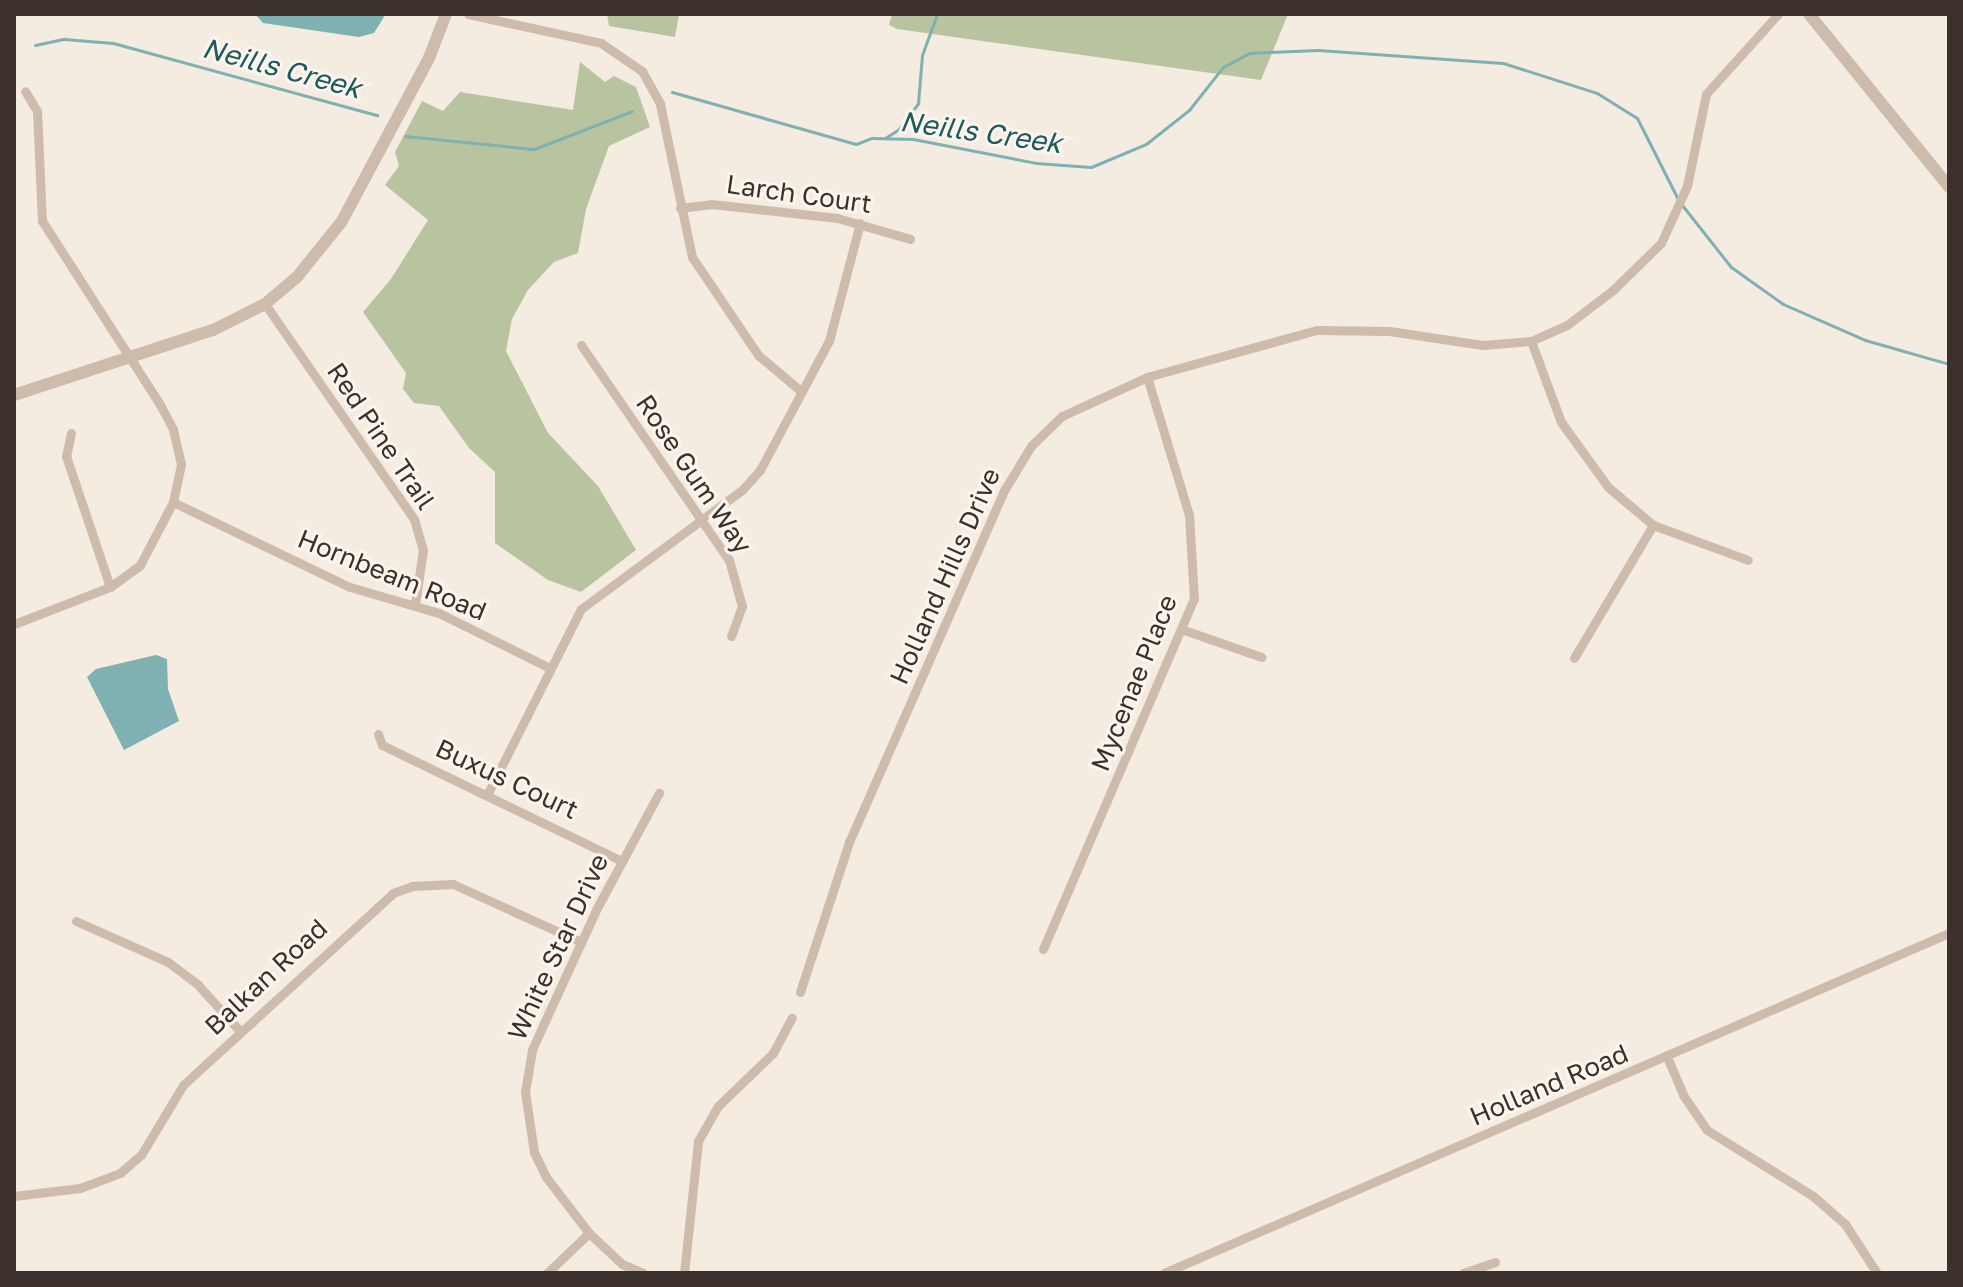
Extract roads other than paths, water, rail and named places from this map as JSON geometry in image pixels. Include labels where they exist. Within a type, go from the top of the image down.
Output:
[{"type":"street","points":[[14,395],[129,360],[213,330],[265,304],[321,253],[342,221],[433,48],[446,14]]},
{"type":"street","points":[[468,14],[601,43],[629,59],[651,83],[660,104],[685,241],[701,273],[771,371],[802,392]]},
{"type":"street","name":"Holland Hills Drive","points":[[800,992],[849,842],[1007,485],[1031,446],[1062,416],[1147,377],[1316,330],[1389,331],[1483,345],[1531,341],[1567,325],[1613,290],[1661,243],[1687,186],[1706,94],[1729,62],[1778,14]]},
{"type":"street","points":[[1809,14],[1949,187]]},
{"type":"street","points":[[14,624],[110,587],[140,565],[173,502],[179,446],[159,403],[42,221],[37,111],[25,91]]},
{"type":"street","name":"Larch Court","points":[[680,208],[711,204],[860,223],[910,239]]},
{"type":"street","points":[[487,795],[581,609],[742,490],[760,470],[835,326],[860,223]]},
{"type":"street","name":"Red Pine Trail","points":[[265,304],[414,519],[423,550],[415,605]]},
{"type":"street","points":[[1531,341],[1561,422],[1581,455],[1624,503],[1653,525],[1748,560]]},
{"type":"street","name":"Rose Gum Way","points":[[581,345],[702,519],[739,582],[742,606],[731,636]]},
{"type":"street","name":"Mycenae Place","points":[[1043,949],[1184,630],[1194,599],[1193,540],[1147,377]]},
{"type":"street","points":[[71,433],[66,456],[110,587]]},
{"type":"street","name":"Hornbeam Road","points":[[173,502],[350,587],[415,605],[550,668]]},
{"type":"street","points":[[1574,658],[1653,525]]},
{"type":"street","points":[[1184,630],[1261,657]]},
{"type":"street","name":"Buxus Court","points":[[378,734],[382,745],[622,861]]},
{"type":"street","name":"White Star Drive","points":[[643,1273],[622,1264],[589,1233],[546,1177],[534,1152],[525,1092],[532,1050],[581,942],[659,793]]},
{"type":"street","name":"Balkan Road","points":[[14,1196],[80,1188],[120,1173],[141,1155],[183,1085],[378,902],[412,886],[453,884],[478,891],[581,942]]},
{"type":"street","points":[[76,921],[168,962],[198,985],[239,1030]]},
{"type":"street","name":"Holland Road","points":[[1164,1273],[1668,1059],[1949,933]]},
{"type":"street","points":[[684,1273],[698,1141],[718,1106],[773,1053],[792,1018]]},
{"type":"street","points":[[1668,1059],[1707,1130],[1813,1196],[1845,1224],[1877,1273]]},
{"type":"street","points":[[547,1273],[589,1233]]},
{"type":"street","points":[[1463,1273],[1495,1262]]},
{"type":"water","points":[[255,14],[382,14],[384,17],[374,33],[359,37],[263,23]]},
{"type":"water","points":[[156,655],[167,659],[168,689],[179,721],[124,750],[87,677],[96,669]]},
{"type":"waterway","points":[[885,138],[898,130],[918,103],[922,55],[937,14]]},
{"type":"waterway","name":"Neills Creek","points":[[35,45],[64,39],[113,43],[377,115]]},
{"type":"waterway","name":"Neills Creek","points":[[672,92],[856,144],[872,138],[913,139],[1036,163],[1091,167],[1146,144],[1189,110],[1223,67],[1249,53],[1318,50],[1503,63],[1597,93],[1637,118],[1678,199]]},
{"type":"waterway","name":"Neills Creek","points":[[405,136],[534,149],[632,111]]},
{"type":"waterway","name":"Neills Creek","points":[[1682,205],[1731,267],[1783,304],[1865,340],[1949,364]]}]
